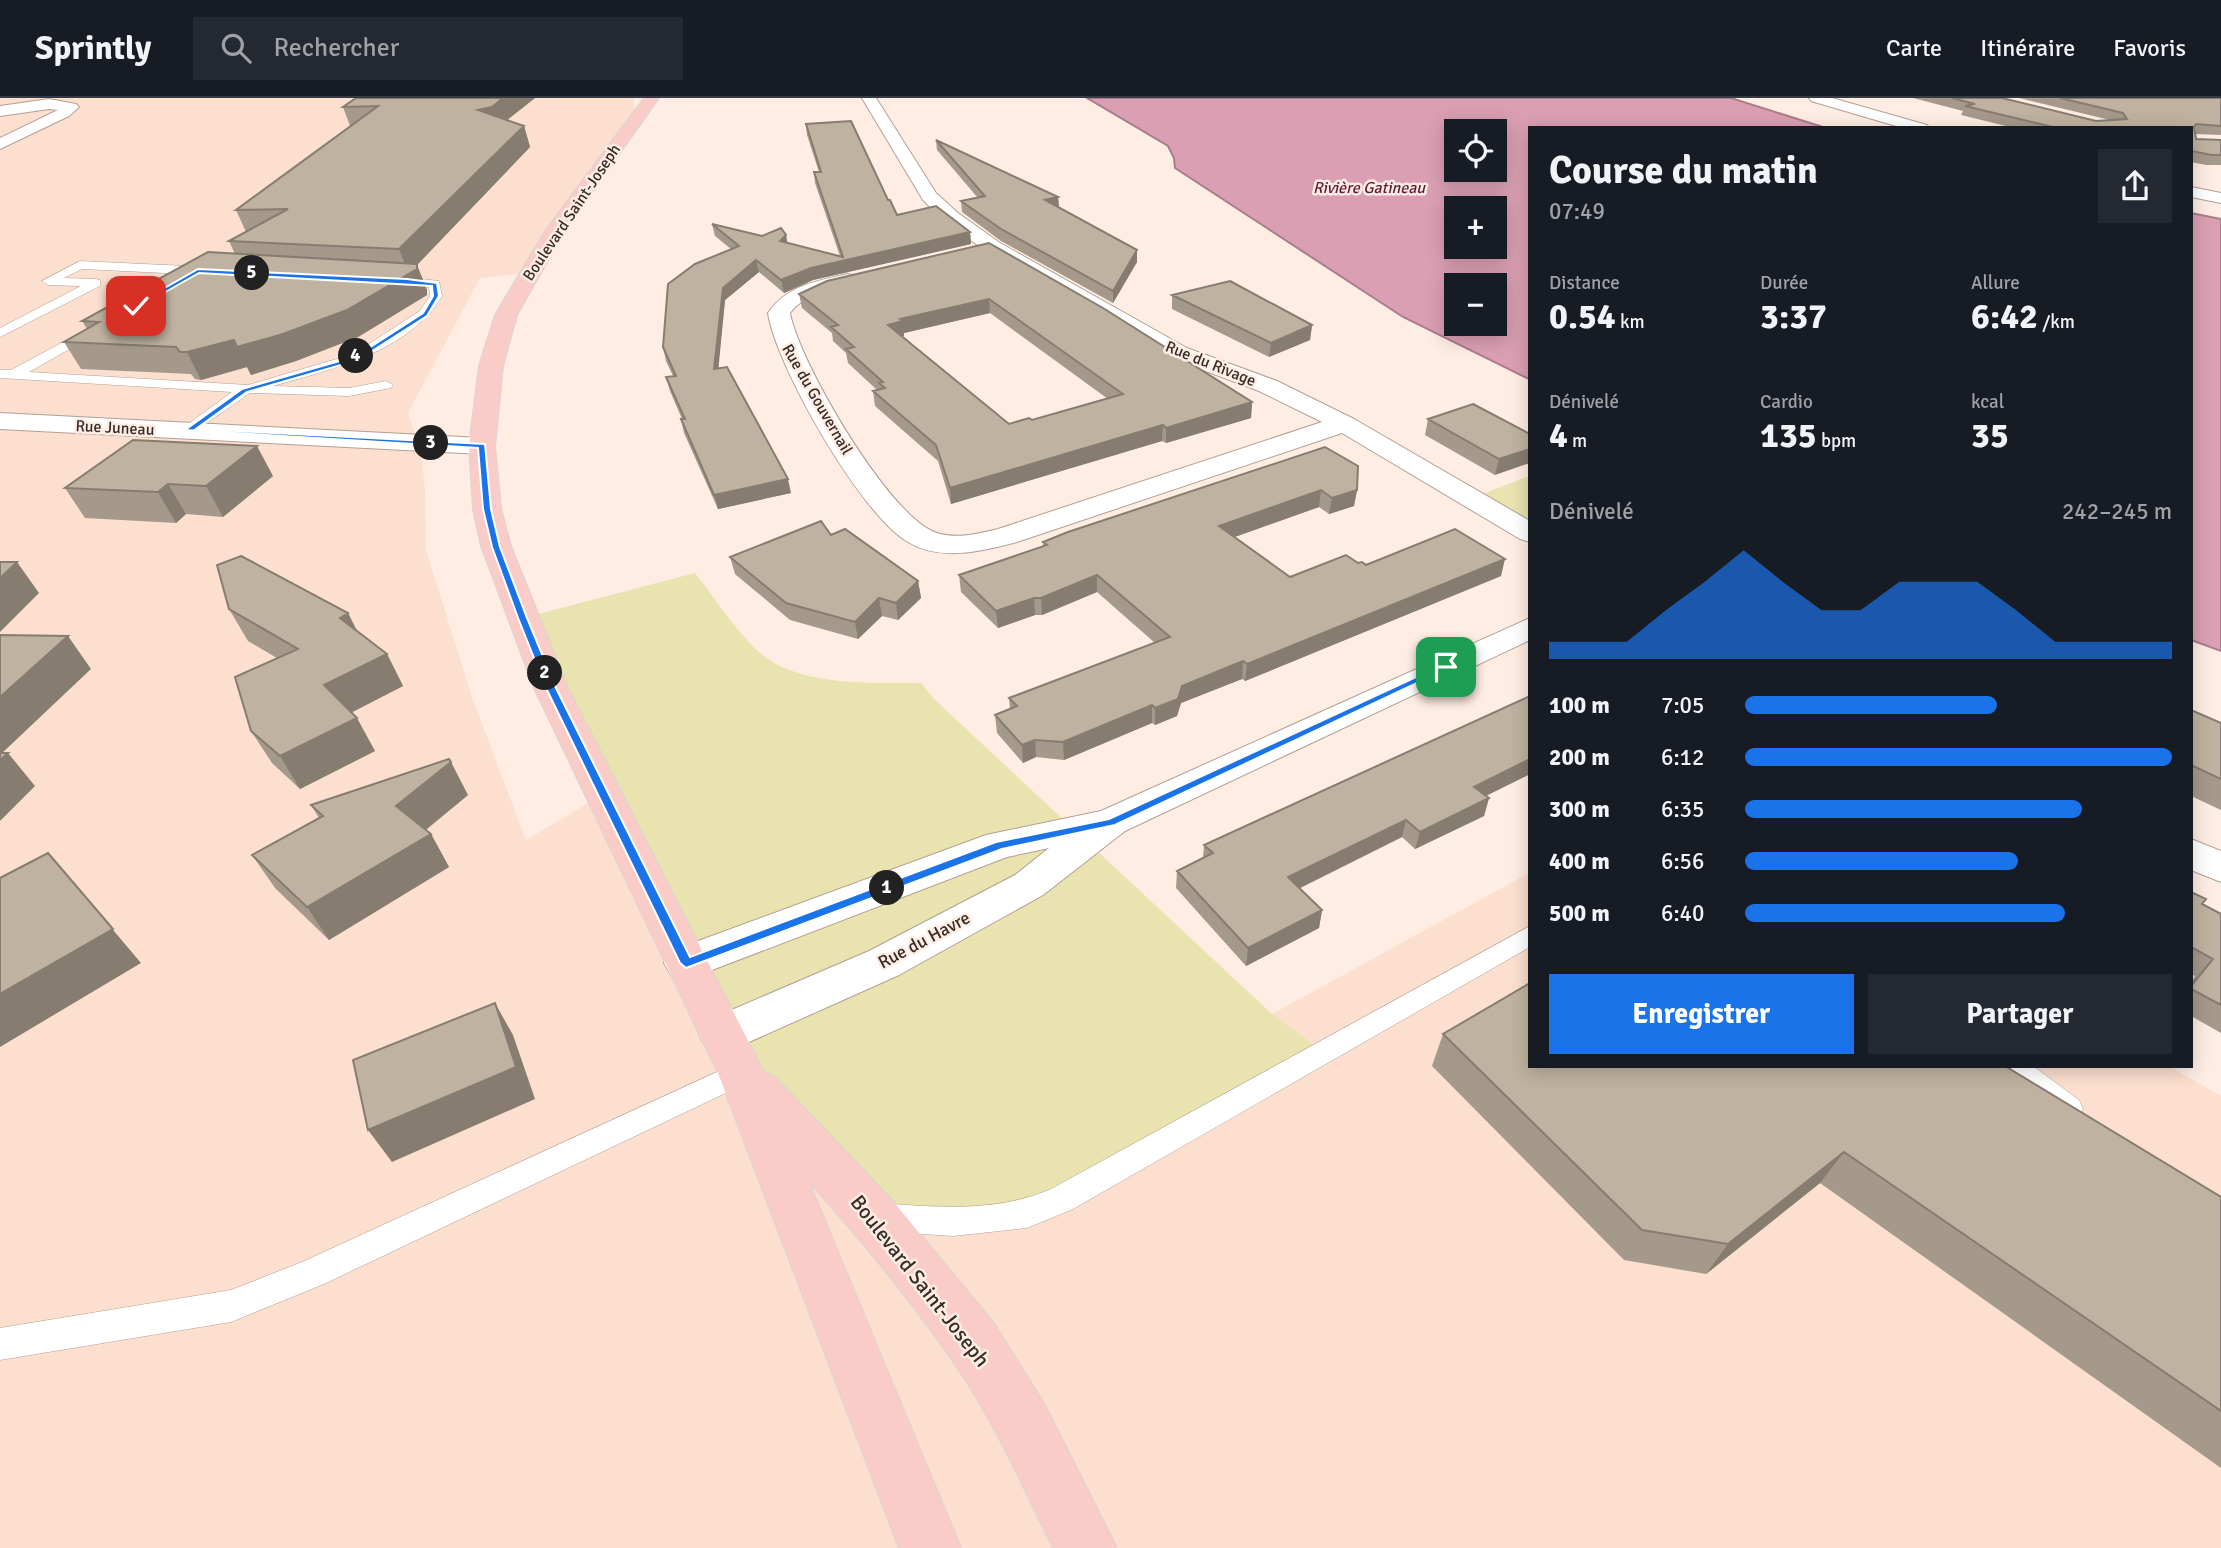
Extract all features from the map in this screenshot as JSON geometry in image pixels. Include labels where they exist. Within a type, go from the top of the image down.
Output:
[{"type":"main road","name":"Boulevard Saint-Joseph","points":[[652,98],[555,230],[516,295],[497,338],[482,446],[487,509],[496,547],[551,688],[732,1053],[930,1548]]},
{"type":"main road","name":"Boulevard Saint-Joseph","points":[[732,1053],[874,1217],[972,1342],[1024,1426],[1086,1548]]},
{"type":"street","name":"Rue du Rivage","points":[[869,98],[929,195],[951,217],[993,247],[1179,353],[1268,386],[1345,424],[1528,532]]},
{"type":"street","points":[[1816,98],[1914,126]]},
{"type":"street","points":[[0,111],[49,104],[71,107],[0,144]]},
{"type":"street","points":[[0,123],[41,124]]},
{"type":"street","points":[[2193,192],[2221,198]]},
{"type":"street","points":[[962,255],[993,247]]},
{"type":"street","name":"Rue du Gouvernail","points":[[874,274],[796,297],[782,308],[779,321],[789,353],[839,442],[894,517],[918,536],[960,544],[1007,536],[1300,436],[1345,424]]},
{"type":"street","name":"Rue Juneau","points":[[0,421],[482,446]]},
{"type":"street","name":"Rue du Havre","points":[[732,1053],[884,962],[1029,885],[1111,822],[1528,629]]},
{"type":"street","name":"Rue du Havre","points":[[686,963],[1000,845],[1111,822]]},
{"type":"street","points":[[2193,854],[2221,868]]},
{"type":"lane","points":[[0,333],[96,284],[48,281],[80,265],[226,272]]},
{"type":"lane","points":[[175,284],[198,271]]},
{"type":"lane","points":[[188,430],[245,390],[345,361],[369,350],[425,314],[436,296],[435,284],[379,279]]},
{"type":"lane","points":[[7,375],[106,323]]},
{"type":"lane","points":[[7,375],[245,390],[349,392],[386,385]]},
{"type":"lane","points":[[874,1217],[953,1222],[1027,1214],[1062,1199],[1528,936]]},
{"type":"lane","points":[[0,1344],[231,1306],[313,1273],[732,1053]]},
{"type":"lane","points":[[2016,1068],[2090,1124]]},
{"type":"shaded area","points":[[0,98],[634,98],[635,118],[528,273],[480,278],[408,413],[421,451],[426,550],[472,697],[526,840],[602,795],[1322,1050],[1272,1014],[1528,874],[1528,1068],[2172,1068],[2221,1096],[2221,1548],[0,1548]]},
{"type":"shaded area","points":[[1528,476],[1528,532],[1470,499]]},
{"type":"shaded area","points":[[695,573],[748,641],[768,659],[784,668],[842,681],[921,683],[934,699],[1272,1014],[1323,1051],[1062,1199],[874,1217],[741,1073],[523,618]]},
{"type":"water","name":"Rivière Gatineau","points":[[1087,98],[1731,98],[1820,126],[1528,126],[1528,379],[1403,317],[1175,168],[1168,146]]},
{"type":"water","points":[[2193,213],[2221,219],[2221,651],[2193,641]]},
{"type":"building","points":[[356,98],[503,98],[492,107],[478,110],[524,126],[399,249],[229,241],[288,209],[236,210],[378,106],[343,107]]},
{"type":"building","points":[[1952,98],[2002,98],[2096,121],[2127,119],[2123,113],[2060,98],[2221,98],[2221,126],[2196,124],[2194,127],[2196,139],[2221,140],[2221,155],[2193,151],[2193,126],[2049,126],[1965,106],[1975,104]]},
{"type":"building","points":[[851,121],[897,215],[936,206],[970,232],[811,268],[781,280],[756,260],[723,288],[714,369],[727,367],[788,479],[714,495],[666,377],[676,376],[663,347],[668,284],[695,264],[739,246],[712,224],[762,236],[781,228],[786,235],[780,241],[843,257],[814,172],[821,172],[806,124]]},
{"type":"building","points":[[936,140],[1058,197],[1045,200],[1137,250],[1113,291],[1001,229],[961,201],[985,196]]},
{"type":"building","points":[[989,243],[1103,308],[1252,402],[1166,428],[1163,425],[950,488],[936,445],[873,391],[885,388],[879,383],[883,382],[846,349],[854,347],[831,327],[838,325],[799,294],[827,281]],"holes":[[[989,299],[1123,394],[1009,424],[888,325],[903,321],[900,319]]]},
{"type":"building","points":[[208,252],[417,264],[417,269],[347,310],[283,334],[237,347],[234,340],[187,352],[180,352],[176,347],[64,342],[99,322],[82,321]]},
{"type":"building","points":[[1230,281],[1312,325],[1271,343],[1172,295]]},
{"type":"building","points":[[1473,404],[1528,433],[1528,450],[1499,459],[1428,419]]},
{"type":"building","points":[[133,440],[257,446],[206,486],[168,484],[158,492],[65,488]]},
{"type":"building","points":[[1325,447],[1358,466],[1357,490],[1332,498],[1321,490],[1219,526],[1290,577],[1346,555],[1366,565],[1455,529],[1505,559],[1247,664],[1243,661],[1182,686],[1178,699],[1155,708],[1152,705],[1063,742],[1035,740],[1022,745],[995,715],[1017,706],[1009,698],[1170,637],[1097,575],[1041,598],[996,611],[959,575],[1047,545],[1043,542],[1068,532]]},
{"type":"building","points":[[821,521],[831,535],[845,529],[918,581],[896,603],[879,598],[855,622],[786,603],[730,557]]},
{"type":"building","points":[[241,556],[348,613],[340,618],[387,654],[324,685],[357,718],[280,756],[251,731],[235,677],[298,649],[229,609],[217,565]]},
{"type":"building","points":[[0,562],[17,562],[0,578]]},
{"type":"building","points":[[0,635],[68,636],[0,697]]},
{"type":"building","points":[[1528,697],[1528,760],[1474,787],[1489,798],[1420,832],[1406,820],[1288,877],[1322,910],[1248,948],[1177,871],[1213,853],[1204,845]]},
{"type":"building","points":[[2193,711],[2221,723],[2221,779],[2193,766]]},
{"type":"building","points":[[449,759],[451,762],[396,806],[431,834],[307,907],[252,855],[323,816],[311,805]]},
{"type":"building","points":[[48,853],[113,929],[0,994],[0,878]]},
{"type":"building","points":[[2193,893],[2206,899],[2202,904],[2221,914],[2221,1005],[2193,990],[2193,984],[2213,959],[2193,948]]},
{"type":"building","points":[[1528,984],[1528,1068],[2008,1068],[2221,1197],[2221,1411],[1844,1152],[1728,1244],[1642,1230],[1443,1034]]},
{"type":"building","points":[[495,1003],[516,1067],[368,1130],[353,1060]]},
{"type":"route","points":[[136,306],[198,271],[407,280],[435,284],[436,296],[425,314],[369,350],[345,361],[245,390],[188,430],[482,446],[487,509],[496,547],[523,618],[551,688],[686,963],[1000,845],[1111,822],[1446,667]]}]
